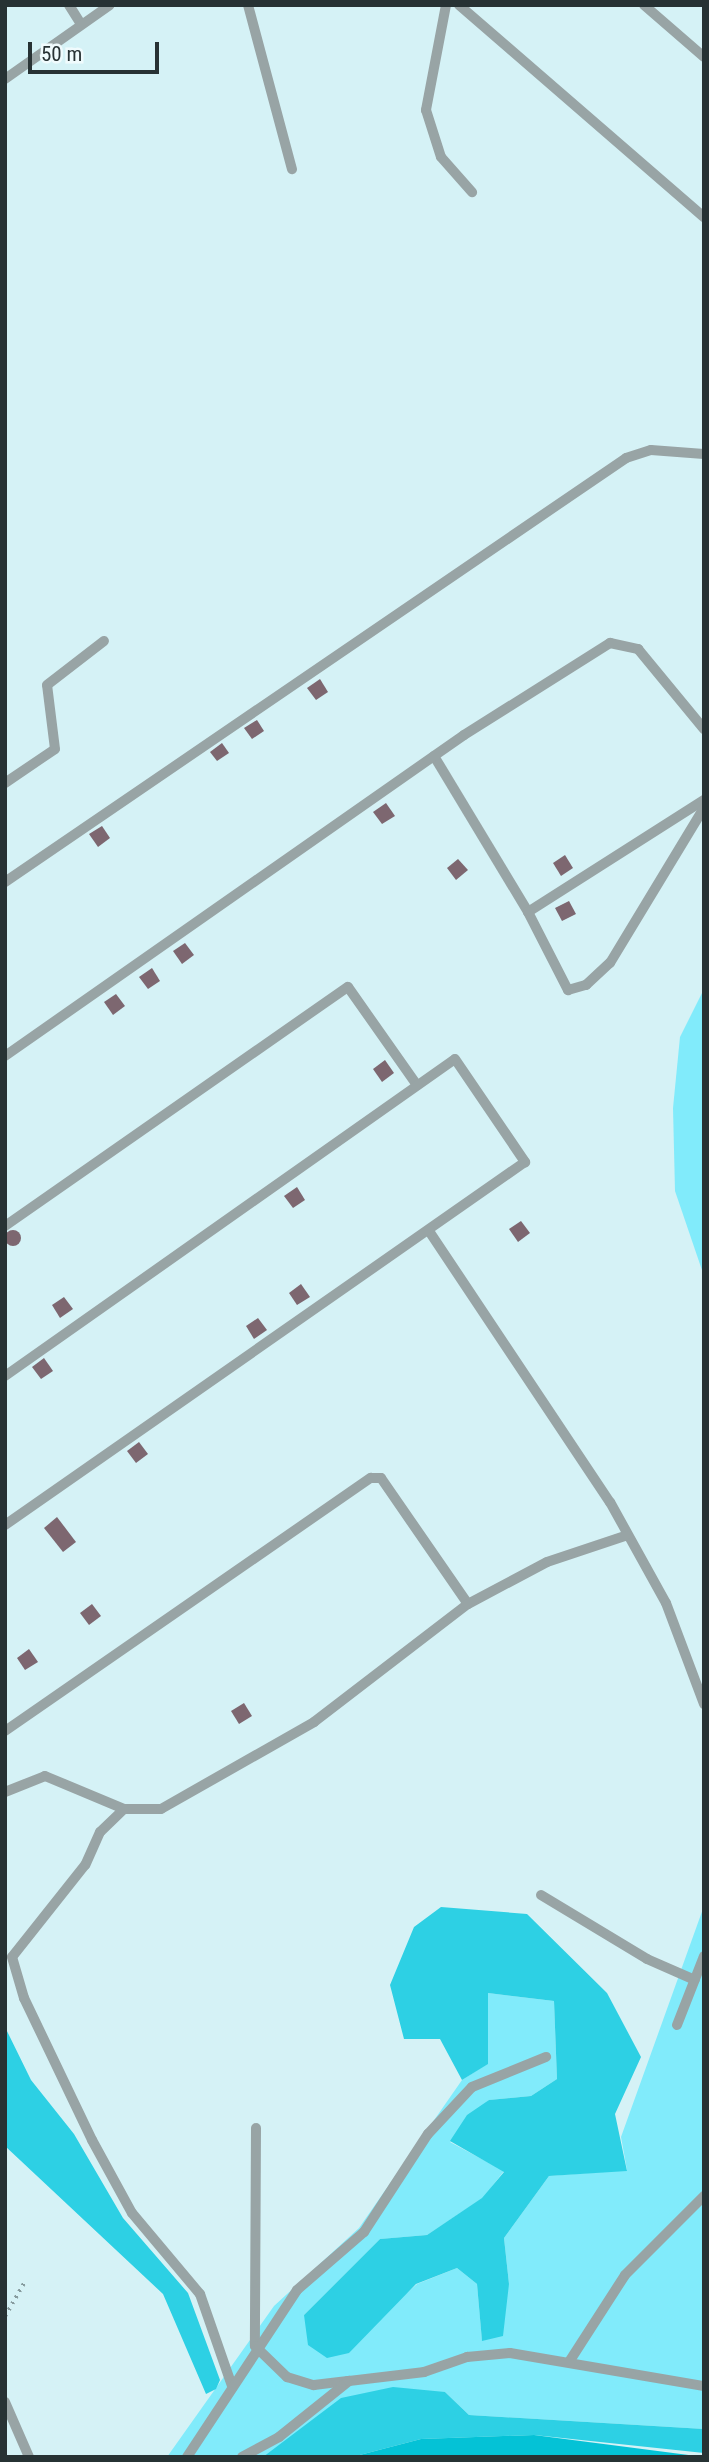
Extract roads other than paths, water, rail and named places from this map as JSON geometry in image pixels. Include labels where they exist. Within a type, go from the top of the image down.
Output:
[{"type":"lane","points":[[69,5],[81,24]]},
{"type":"lane","points":[[247,5],[292,169]]},
{"type":"lane","points":[[446,5],[426,110],[441,157],[472,192]]},
{"type":"lane","points":[[458,5],[704,217]]},
{"type":"lane","points":[[644,5],[704,57]]},
{"type":"lane","points":[[5,79],[107,6]]},
{"type":"lane","points":[[5,882],[626,458],[652,450],[704,454]]},
{"type":"lane","points":[[5,1056],[434,756],[619,640],[639,649],[704,729]]},
{"type":"lane","points":[[5,783],[55,749],[47,685],[104,641]]},
{"type":"lane","points":[[434,756],[528,912],[568,990],[586,985],[610,962],[704,808]]},
{"type":"lane","points":[[528,912],[704,800]]},
{"type":"lane","points":[[5,1226],[348,987],[417,1085]]},
{"type":"lane","points":[[5,1376],[456,1059],[526,1162],[5,1525]]},
{"type":"lane","points":[[429,1231],[581,1453],[625,1536],[666,1603],[704,1704]]},
{"type":"lane","points":[[5,1731],[371,1478],[381,1478],[468,1604]]},
{"type":"lane","points":[[5,1792],[45,1776],[124,1809],[161,1809],[284,1741],[468,1604],[547,1562],[625,1536]]},
{"type":"lane","points":[[124,1809],[100,1832],[85,1865],[12,1957],[24,1998],[92,2140],[132,2213],[200,2294],[232,2386]]},
{"type":"lane","points":[[541,1895],[647,1959],[695,1980]]},
{"type":"lane","points":[[677,2025],[704,1956]]},
{"type":"lane","points":[[187,2457],[255,2346],[297,2290],[364,2232],[428,2134],[472,2087],[546,2057]]},
{"type":"lane","points":[[256,2128],[255,2346],[287,2377],[314,2385],[387,2380],[467,2357],[510,2353],[704,2386]]},
{"type":"lane","points":[[569,2362],[625,2275],[704,2196]]},
{"type":"lane","points":[[242,2457],[279,2437],[349,2381]]},
{"type":"lane","points":[[5,2402],[29,2457]]}]
